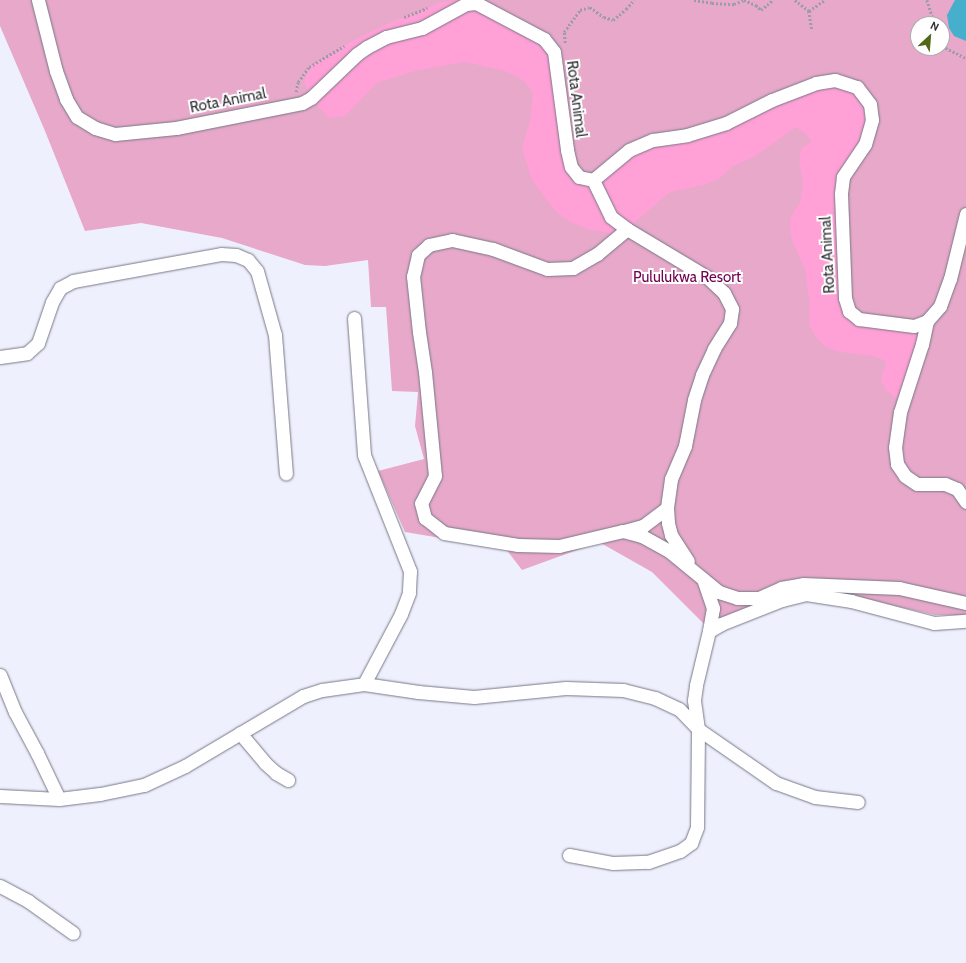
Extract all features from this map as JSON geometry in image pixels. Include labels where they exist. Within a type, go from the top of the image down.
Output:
[{"type":"street","name":"Rota Animal","points":[[38,0],[56,71],[66,99],[77,117],[95,128],[115,134],[176,128],[302,103],[311,98],[367,46],[386,37],[422,28],[466,4],[476,3],[544,39],[554,52],[567,150],[571,167],[579,177],[593,180],[628,150],[652,140],[687,135],[726,123],[772,100],[816,83],[835,80],[857,87],[870,104],[872,120],[865,144],[843,177],[841,194],[845,298],[849,310],[860,319],[914,326],[927,321]]},
{"type":"street","points":[[569,855],[613,862],[648,862],[680,852],[691,843],[697,827],[698,729],[694,700],[713,608],[702,578],[684,558],[671,534],[667,508],[671,479],[685,446],[694,400],[702,375],[714,349],[730,323],[732,310],[724,293],[707,276],[627,229],[611,216],[593,180]]},
{"type":"street","points":[[966,214],[950,279],[940,306],[927,321],[922,344],[900,412],[895,447],[897,464],[905,476],[917,484],[945,484],[957,489],[966,502]]},
{"type":"street","points":[[627,229],[597,254],[573,268],[547,269],[493,249],[452,240],[429,245],[418,255],[413,276],[425,372],[435,476],[421,503],[425,518],[444,533],[518,545],[559,546],[643,526],[667,508]]},
{"type":"street","points":[[0,357],[27,353],[38,343],[52,302],[60,288],[73,281],[221,254],[236,255],[248,260],[257,271],[275,335],[286,474]]},
{"type":"street","points":[[354,318],[364,454],[410,571],[409,593],[401,614],[364,684]]},
{"type":"street","points":[[623,531],[642,536],[669,551],[719,592],[737,598],[759,598],[781,588],[803,584],[898,588],[966,603]]},
{"type":"street","points":[[709,632],[720,624],[782,600],[806,594],[851,601],[934,623],[966,621]]},
{"type":"street","points":[[0,675],[14,712],[37,752],[59,799]]},
{"type":"street","points":[[0,796],[59,799],[100,794],[144,785],[185,766],[303,696],[322,690],[364,684],[418,692],[474,697],[566,688],[623,690],[655,698],[679,709],[698,729],[776,783],[815,797],[858,802]]},
{"type":"street","points":[[240,733],[265,763],[276,773],[288,780]]},
{"type":"street","points":[[0,886],[28,901],[73,933]]},
{"type":"path","points":[[555,60],[564,58],[567,52],[564,32],[571,20],[580,10],[590,7],[613,20],[634,0]]},
{"type":"path","points":[[694,0],[734,4],[744,0],[756,5],[761,10],[773,0]]},
{"type":"path","points":[[795,0],[809,11],[812,28]]},
{"type":"path","points":[[809,11],[825,0]]},
{"type":"path","points":[[928,0],[933,16]]},
{"type":"path","points":[[950,50],[966,58]]},
{"type":"green space","name":"Pululukwa Resort","points":[[0,0],[966,0],[966,615],[935,615],[839,593],[807,589],[705,625],[652,572],[599,542],[522,570],[506,549],[405,532],[378,471],[424,459],[415,426],[418,392],[392,391],[386,307],[371,307],[368,260],[325,266],[305,265],[222,238],[141,223],[85,231],[45,131],[0,26]]},
{"type":"shaded area","points":[[468,0],[554,52],[571,167],[593,180],[629,150],[687,135],[816,83],[857,87],[872,120],[843,177],[849,311],[913,332],[922,344],[905,397],[894,397],[886,390],[881,380],[886,361],[873,356],[841,352],[826,347],[816,337],[809,325],[810,307],[805,269],[793,243],[790,231],[791,217],[800,202],[803,183],[799,162],[801,148],[812,142],[806,134],[796,127],[754,157],[733,166],[719,179],[704,185],[670,192],[620,235],[588,229],[572,223],[555,211],[532,180],[522,149],[530,120],[533,92],[523,80],[505,71],[465,62],[415,71],[377,83],[345,116],[329,118],[311,98],[304,82],[309,67],[349,43],[387,24],[442,2]]},
{"type":"water","points":[[955,0],[966,0],[966,41],[954,36],[950,30],[950,16],[947,15]]}]
